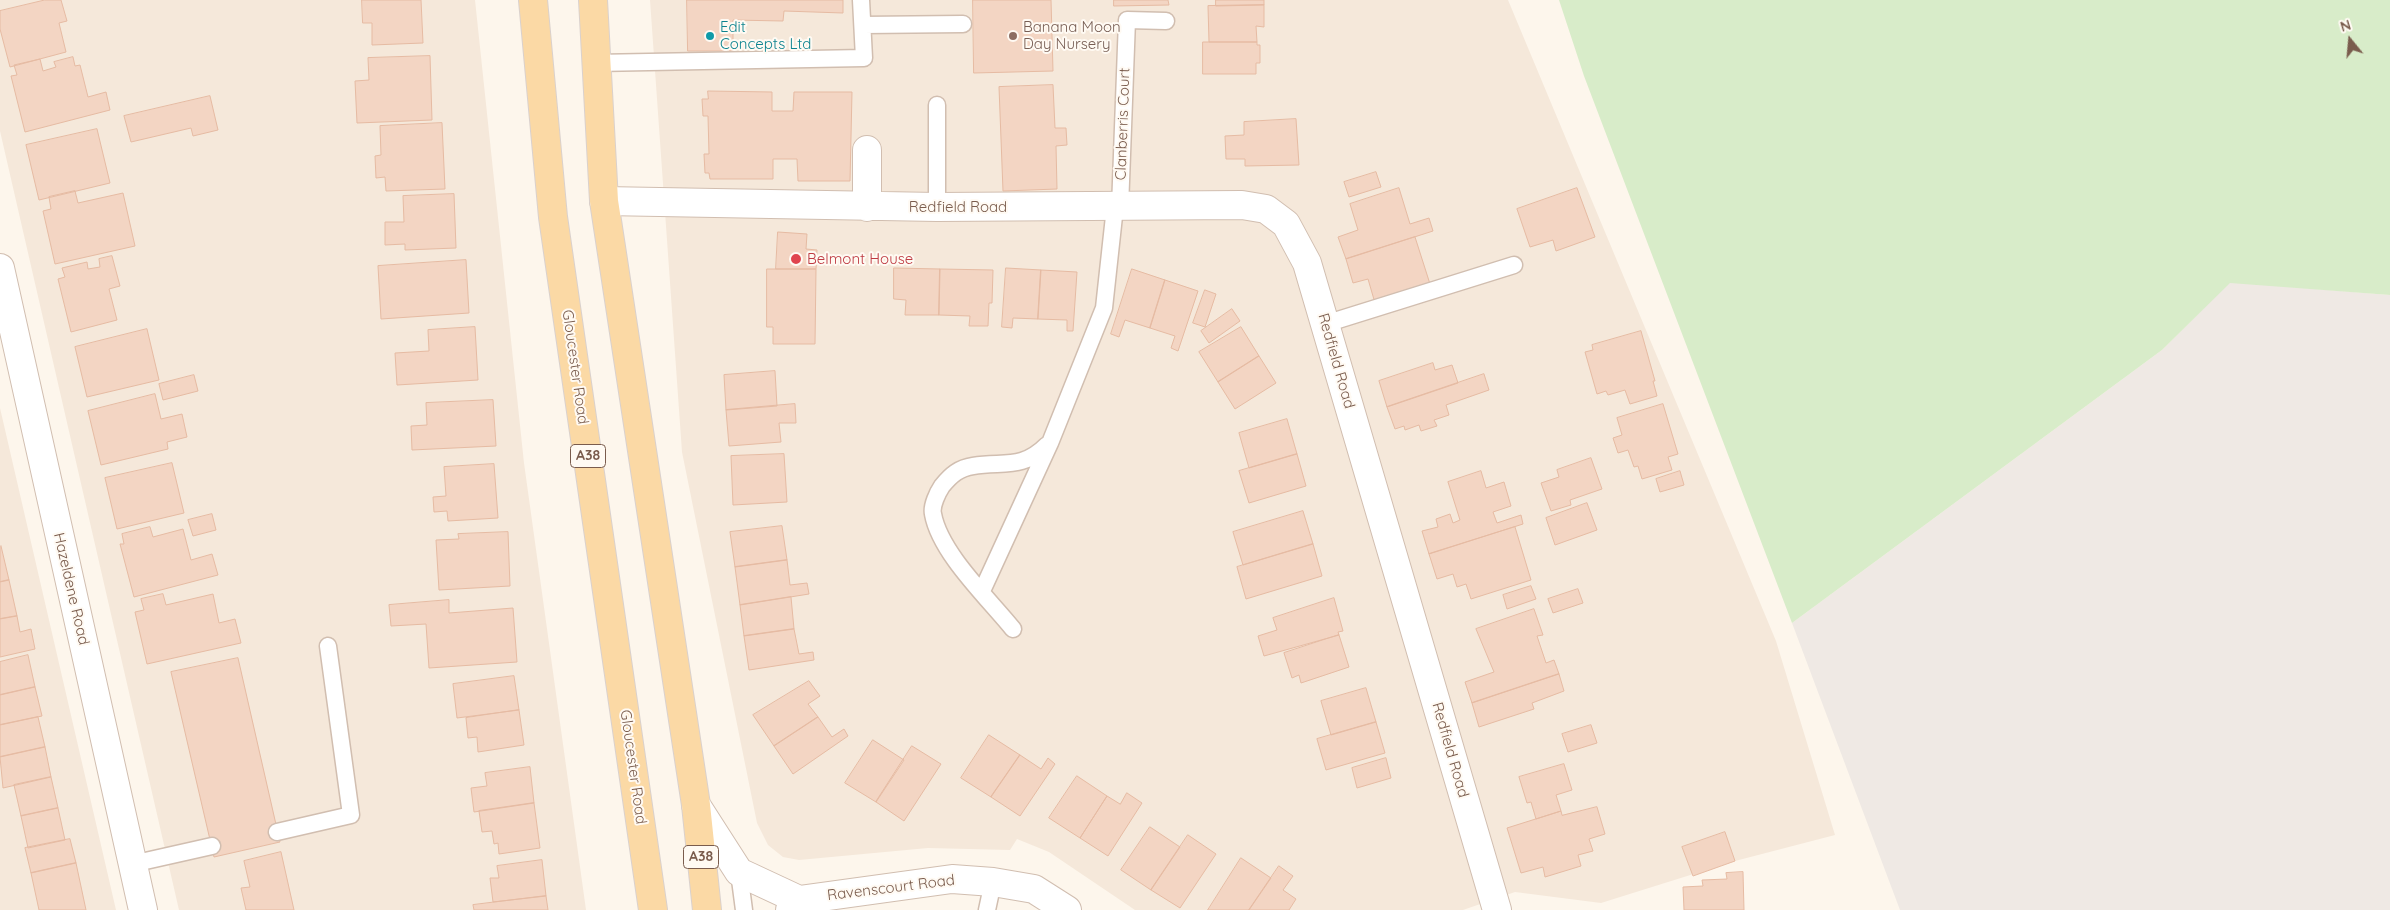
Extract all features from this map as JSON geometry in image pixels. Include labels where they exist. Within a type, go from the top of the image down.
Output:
[{"type":"main road","name":"Gloucester Road","points":[[533,0],[554,217],[654,910]]},
{"type":"main road","name":"A38","points":[[593,0],[604,201],[696,805],[707,910]]},
{"type":"street","points":[[866,150],[867,207]]},
{"type":"street","name":"Redfield Road","points":[[604,201],[867,207],[1242,205],[1266,209],[1286,224],[1307,262],[1497,910]]},
{"type":"street","name":"Hazeldene Road","points":[[0,268],[143,910]]},
{"type":"street","points":[[696,805],[739,872]]},
{"type":"street","name":"Ravenscourt Road","points":[[739,872],[795,905],[952,879],[992,882],[1034,889],[1067,910]]},
{"type":"lane","points":[[595,63],[864,58],[861,0]]},
{"type":"lane","name":"Clanberris Court","points":[[1117,207],[1127,20],[1166,21]]},
{"type":"lane","points":[[863,25],[963,24]]},
{"type":"lane","points":[[937,105],[937,207]]},
{"type":"lane","points":[[982,591],[1050,443],[1104,308],[1117,207]]},
{"type":"lane","points":[[1325,324],[1514,265]]},
{"type":"lane","points":[[1013,629],[948,551],[932,513],[938,491],[953,473],[972,466],[1016,464],[1036,456],[1050,443]]},
{"type":"lane","points":[[277,832],[352,815],[328,646]]},
{"type":"lane","points":[[132,864],[212,846]]},
{"type":"lane","points":[[739,872],[744,910]]},
{"type":"lane","points":[[986,910],[992,882]]},
{"type":"shaded area","points":[[0,0],[475,0],[524,463],[586,910],[179,910],[0,131]]},
{"type":"shaded area","points":[[650,0],[1508,0],[1776,641],[1835,835],[1735,861],[1601,903],[1515,892],[1463,910],[1135,910],[1049,852],[1017,839],[1010,850],[928,848],[799,860],[783,857],[768,845],[757,823],[682,452]]},
{"type":"shaded area","points":[[2230,282],[2390,295],[2390,910],[1900,910],[1792,623],[2162,350]]},
{"type":"shaded area","points":[[0,408],[116,910],[0,910]]},
{"type":"green space","points":[[1559,0],[2390,0],[2390,295],[2230,283],[2162,350],[1792,623],[1584,76]]},
{"type":"building","points":[[45,0],[61,0],[67,21],[59,23],[66,52],[10,67],[0,29],[0,11]]},
{"type":"building","points":[[362,0],[421,0],[423,43],[372,45],[372,23],[363,23]]},
{"type":"building","name":"Edit Concepts Ltd","points":[[687,0],[843,0],[843,13],[784,11],[783,21],[733,20],[733,51],[688,51]]},
{"type":"building","name":"Banana Moon Day Nursery","points":[[973,0],[1051,0],[1053,71],[974,73]]},
{"type":"building","points":[[1114,0],[1168,0],[1169,5],[1114,6]]},
{"type":"building","points":[[1216,0],[1264,0],[1264,5],[1216,6]]},
{"type":"building","points":[[1264,5],[1264,27],[1256,26],[1257,42],[1209,42],[1208,6]]},
{"type":"building","points":[[1203,42],[1257,42],[1257,45],[1260,45],[1260,63],[1256,63],[1256,74],[1203,74]]},
{"type":"building","points":[[430,56],[432,120],[357,123],[355,81],[369,80],[368,58]]},
{"type":"building","points":[[73,57],[75,66],[80,65],[88,97],[106,92],[110,110],[25,132],[11,76],[17,75],[14,65],[40,59],[43,71],[56,67],[54,62]]},
{"type":"building","points":[[1053,85],[1055,128],[1066,128],[1067,145],[1056,146],[1057,189],[1003,191],[999,87]]},
{"type":"building","points":[[708,91],[772,92],[772,111],[793,111],[794,92],[852,92],[850,181],[798,181],[797,159],[773,159],[773,179],[710,179],[709,173],[705,173],[704,154],[709,154],[708,116],[703,116],[702,99],[708,99]]},
{"type":"building","points":[[210,96],[218,130],[193,136],[191,128],[131,142],[124,116]]},
{"type":"building","points":[[1296,119],[1299,165],[1245,166],[1245,159],[1226,159],[1225,136],[1244,135],[1244,122]]},
{"type":"building","points":[[442,123],[445,189],[386,191],[385,177],[376,178],[375,156],[381,155],[380,126]]},
{"type":"building","points":[[97,129],[110,183],[39,200],[26,145]]},
{"type":"building","points":[[1376,172],[1381,187],[1349,197],[1344,182]]},
{"type":"building","points":[[1399,188],[1410,224],[1429,218],[1433,231],[1346,259],[1338,237],[1358,230],[1350,204]]},
{"type":"building","points":[[1577,188],[1595,237],[1556,251],[1553,240],[1530,247],[1517,209]]},
{"type":"building","points":[[75,191],[78,203],[123,193],[135,246],[55,264],[43,211],[51,209],[49,197]]},
{"type":"building","points":[[454,194],[456,248],[405,250],[405,244],[385,245],[385,222],[404,222],[403,196]]},
{"type":"building","name":"Belmont House","points":[[778,232],[807,234],[806,249],[817,250],[816,269],[776,269]]},
{"type":"building","points":[[1415,237],[1430,284],[1375,303],[1368,279],[1353,283],[1346,259]]},
{"type":"building","points":[[112,256],[120,286],[109,289],[117,320],[71,332],[58,279],[65,277],[62,268],[87,262],[88,269],[100,267],[99,259]]},
{"type":"building","points":[[466,260],[469,313],[381,319],[378,266]]},
{"type":"building","points":[[894,268],[940,269],[939,315],[905,315],[906,300],[894,299]]},
{"type":"building","points":[[1006,268],[1041,270],[1038,319],[1013,318],[1012,328],[1002,327]]},
{"type":"building","points":[[767,269],[816,269],[815,344],[773,344],[773,327],[767,327]]},
{"type":"building","points":[[940,269],[993,270],[992,303],[989,303],[988,326],[969,326],[970,316],[939,315]]},
{"type":"building","points":[[1132,269],[1165,280],[1150,328],[1125,320],[1119,337],[1111,334]]},
{"type":"building","points":[[1041,270],[1077,272],[1073,331],[1067,331],[1067,320],[1038,319]]},
{"type":"building","points":[[1165,280],[1198,291],[1178,351],[1171,348],[1175,336],[1150,328]]},
{"type":"building","points":[[1205,290],[1216,294],[1205,327],[1193,323]]},
{"type":"building","points":[[1232,309],[1240,321],[1209,343],[1201,331]]},
{"type":"building","points":[[475,327],[478,380],[397,385],[395,353],[429,351],[428,330]]},
{"type":"building","points":[[1241,327],[1259,356],[1218,382],[1199,352]]},
{"type":"building","points":[[147,329],[159,380],[87,397],[75,347]]},
{"type":"building","points":[[1641,331],[1655,381],[1653,381],[1657,396],[1630,404],[1625,390],[1608,395],[1606,391],[1597,394],[1585,352],[1593,350],[1592,345]]},
{"type":"building","points":[[1259,356],[1276,383],[1235,409],[1218,382]]},
{"type":"building","points":[[1433,363],[1435,370],[1452,365],[1458,383],[1387,407],[1379,381]]},
{"type":"building","points":[[775,371],[777,406],[726,410],[724,375]]},
{"type":"building","points":[[1484,374],[1489,390],[1446,405],[1449,415],[1434,420],[1437,426],[1421,431],[1419,425],[1405,430],[1404,426],[1395,429],[1387,407]]},
{"type":"building","points":[[194,375],[198,391],[163,400],[159,384]]},
{"type":"building","points":[[155,394],[161,419],[182,414],[187,437],[167,442],[168,449],[101,465],[88,411]]},
{"type":"building","points":[[493,400],[496,446],[412,450],[411,426],[427,425],[426,403]]},
{"type":"building","points":[[795,404],[796,423],[779,423],[781,442],[729,446],[726,410]]},
{"type":"building","points":[[1663,404],[1678,454],[1668,457],[1672,470],[1642,479],[1638,466],[1634,467],[1628,450],[1618,453],[1613,438],[1622,435],[1617,418]]},
{"type":"building","points":[[1287,419],[1297,454],[1249,468],[1239,433]]},
{"type":"building","points":[[784,454],[787,502],[733,505],[731,456]]},
{"type":"building","points":[[1297,454],[1306,486],[1249,503],[1239,471]]},
{"type":"building","points":[[1591,458],[1602,489],[1570,500],[1571,505],[1551,511],[1541,483],[1559,477],[1557,470]]},
{"type":"building","points":[[172,463],[184,513],[117,529],[105,478]]},
{"type":"building","points":[[494,464],[498,518],[448,521],[447,511],[434,512],[433,497],[446,496],[444,467]]},
{"type":"building","points":[[1481,471],[1486,488],[1504,482],[1511,506],[1493,512],[1497,523],[1521,515],[1523,524],[1429,554],[1422,531],[1438,527],[1436,519],[1450,514],[1453,523],[1460,520],[1448,482]]},
{"type":"building","points":[[1680,471],[1684,485],[1660,492],[1656,479]]},
{"type":"building","points":[[1587,503],[1597,530],[1555,545],[1546,518]]},
{"type":"building","points":[[1303,511],[1313,544],[1243,565],[1233,532]]},
{"type":"building","points":[[212,514],[216,530],[193,536],[188,520]]},
{"type":"building","points":[[782,526],[787,560],[735,567],[730,532]]},
{"type":"building","points":[[150,527],[153,537],[183,529],[191,560],[212,554],[218,575],[134,597],[120,544],[124,544],[122,534]]},
{"type":"building","points":[[1515,527],[1531,580],[1471,599],[1466,584],[1457,587],[1453,574],[1437,579],[1429,554]]},
{"type":"building","points":[[508,532],[510,586],[439,590],[436,540],[459,539],[458,534]]},
{"type":"building","points":[[1313,544],[1322,576],[1246,599],[1237,567]]},
{"type":"building","points":[[0,547],[9,580],[0,582]]},
{"type":"building","points":[[787,560],[790,585],[807,583],[809,594],[740,605],[735,567]]},
{"type":"building","points":[[9,580],[17,616],[0,619],[0,582]]},
{"type":"building","points":[[1531,586],[1536,599],[1507,609],[1503,595]]},
{"type":"building","points":[[1578,589],[1583,603],[1553,613],[1548,599]]},
{"type":"building","points":[[163,594],[166,605],[213,594],[219,623],[235,619],[241,643],[147,664],[135,612],[144,610],[141,599]]},
{"type":"building","points":[[791,597],[794,629],[744,636],[740,605]]},
{"type":"building","points":[[1334,598],[1343,631],[1338,632],[1339,635],[1264,656],[1258,636],[1277,630],[1273,618]]},
{"type":"building","points":[[449,600],[449,613],[513,608],[517,662],[429,668],[426,624],[391,626],[389,605]]},
{"type":"building","points":[[1534,609],[1543,635],[1537,636],[1546,663],[1554,660],[1559,674],[1472,703],[1465,682],[1494,672],[1476,629]]},
{"type":"building","points":[[17,616],[20,632],[31,629],[35,649],[0,657],[0,619]]},
{"type":"building","points":[[794,629],[799,654],[813,652],[814,660],[749,670],[744,636]]},
{"type":"building","points":[[1339,635],[1349,667],[1301,683],[1299,675],[1292,678],[1284,653]]},
{"type":"building","points":[[28,655],[35,687],[0,695],[0,662]]},
{"type":"building","points":[[238,658],[280,842],[214,857],[171,672]]},
{"type":"building","points":[[1559,674],[1564,691],[1532,703],[1534,709],[1479,727],[1472,703]]},
{"type":"building","points":[[514,676],[519,710],[457,718],[453,684]]},
{"type":"building","points":[[809,681],[820,696],[808,704],[818,717],[774,746],[753,715]]},
{"type":"building","points":[[35,687],[42,716],[0,725],[0,695]]},
{"type":"building","points":[[1366,688],[1376,722],[1331,735],[1321,701]]},
{"type":"building","points":[[519,710],[524,745],[478,752],[477,737],[468,738],[466,718]]},
{"type":"building","points":[[38,717],[45,747],[0,757],[0,725]]},
{"type":"building","points":[[818,717],[832,737],[844,729],[848,736],[793,774],[774,746]]},
{"type":"building","points":[[1376,722],[1385,753],[1326,770],[1317,739]]},
{"type":"building","points":[[1591,725],[1597,743],[1568,752],[1562,734]]},
{"type":"building","points":[[989,735],[1020,755],[991,797],[961,778]]},
{"type":"building","points":[[873,740],[904,760],[876,802],[845,783]]},
{"type":"building","points":[[912,746],[941,764],[904,821],[876,802]]},
{"type":"building","points":[[45,747],[51,777],[3,788],[0,757]]},
{"type":"building","points":[[1020,755],[1041,769],[1048,758],[1055,764],[1020,816],[991,797]]},
{"type":"building","points":[[1386,758],[1391,778],[1357,788],[1352,768]]},
{"type":"building","points":[[1564,764],[1572,790],[1556,795],[1561,811],[1536,819],[1531,802],[1527,803],[1519,777]]},
{"type":"building","points":[[530,767],[534,803],[474,812],[471,788],[487,786],[485,773]]},
{"type":"building","points":[[1077,776],[1107,796],[1080,838],[1049,818]]},
{"type":"building","points":[[51,777],[58,808],[21,816],[14,785]]},
{"type":"building","points":[[1127,793],[1142,803],[1108,856],[1080,838],[1107,796],[1120,804]]},
{"type":"building","points":[[534,803],[540,848],[499,854],[498,843],[494,844],[492,831],[482,832],[479,811]]},
{"type":"building","points":[[1597,807],[1605,834],[1589,839],[1593,851],[1578,855],[1581,866],[1545,877],[1543,867],[1521,873],[1507,828],[1561,811],[1562,815]]},
{"type":"building","points":[[58,808],[65,840],[28,848],[21,816]]},
{"type":"building","points":[[1150,827],[1180,847],[1151,890],[1121,870]]},
{"type":"building","points":[[1725,832],[1735,861],[1693,876],[1682,847]]},
{"type":"building","points":[[1188,835],[1216,854],[1180,908],[1151,890]]},
{"type":"building","points":[[70,839],[76,863],[31,873],[25,848]]},
{"type":"building","points":[[281,852],[294,910],[246,910],[241,888],[250,887],[244,861]]},
{"type":"building","points":[[1241,858],[1271,878],[1249,910],[1208,910]]},
{"type":"building","points":[[542,860],[546,896],[493,902],[490,878],[499,878],[497,866]]},
{"type":"building","points":[[76,863],[86,910],[39,910],[31,873]]},
{"type":"building","points":[[1279,866],[1293,876],[1283,890],[1296,899],[1289,910],[1249,910]]},
{"type":"building","points":[[1743,872],[1744,910],[1684,910],[1683,887],[1703,886],[1702,880],[1727,879],[1726,873]]},
{"type":"building","points":[[546,896],[548,910],[474,910],[473,905]]},
{"type":"place","name":"Edit Concepts Ltd","points":[[710,36]]},
{"type":"place","name":"Banana Moon Day Nursery","points":[[1013,36]]},
{"type":"place","name":"Belmont House","points":[[796,259]]}]
